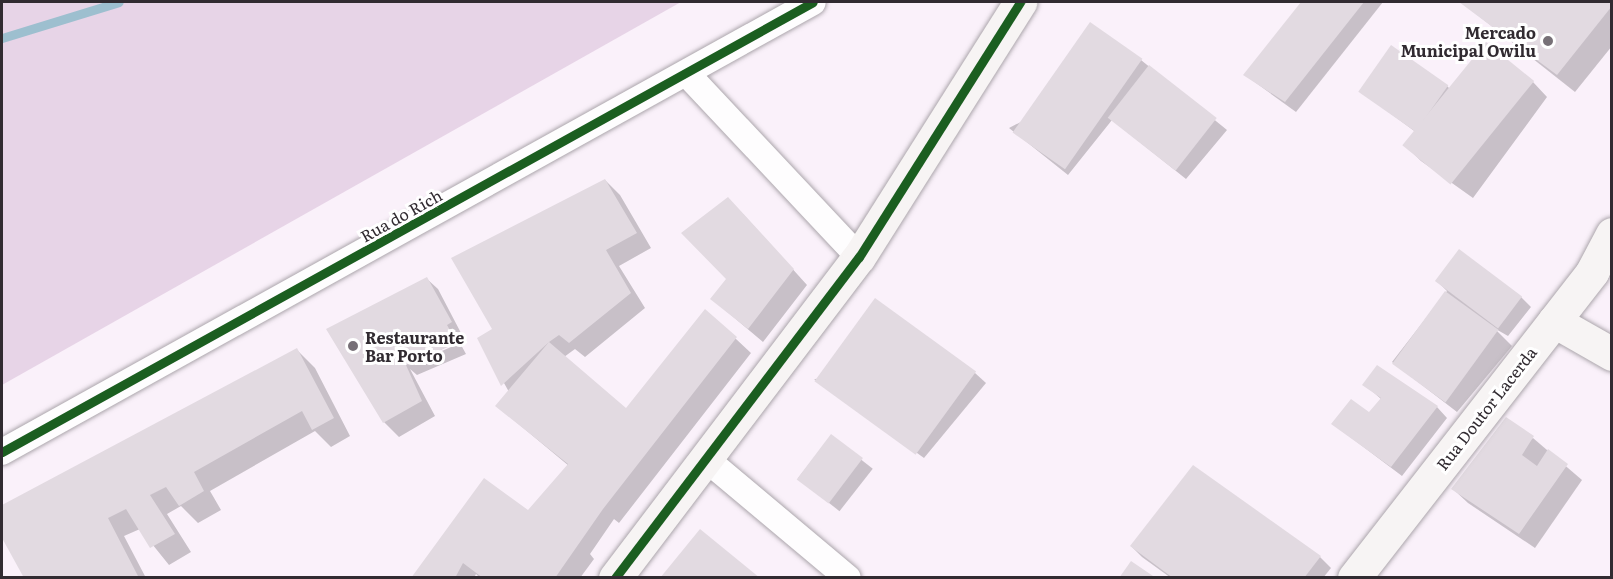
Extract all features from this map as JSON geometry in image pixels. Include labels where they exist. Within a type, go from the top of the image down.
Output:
[{"type":"street","name":"Rua do Rich","points":[[2,452],[687,74],[813,2]]},
{"type":"street","points":[[615,578],[859,257],[1020,2]]},
{"type":"street","points":[[687,74],[859,257]]},
{"type":"street","name":"Rua Doutor Lacerda","points":[[1354,578],[1599,262],[1611,234]]},
{"type":"street","points":[[1554,321],[1611,354]]},
{"type":"street","points":[[706,459],[848,578]]},
{"type":"shaded area","points":[[2,2],[681,2],[2,385]]},
{"type":"building","points":[[1301,2],[1364,2],[1285,102],[1243,75]]},
{"type":"building","name":"Mercado Municipal Owilu","points":[[1459,2],[1612,2],[1612,6],[1557,75]]},
{"type":"building","points":[[1090,22],[1142,59],[1065,169],[1013,133]]},
{"type":"building","points":[[1486,42],[1534,81],[1450,184],[1402,145]]},
{"type":"building","points":[[1391,45],[1448,85],[1416,132],[1358,92]]},
{"type":"building","points":[[1149,65],[1217,118],[1176,171],[1108,118]]},
{"type":"building","points":[[605,179],[637,233],[606,250],[631,293],[569,343],[559,335],[501,386],[477,338],[492,329],[451,258]]},
{"type":"building","points":[[728,197],[794,269],[748,329],[710,299],[726,279],[681,233]]},
{"type":"building","points":[[1459,249],[1522,297],[1498,328],[1435,281]]},
{"type":"building","points":[[427,277],[452,322],[447,325],[457,343],[406,365],[422,401],[383,423],[326,329]]},
{"type":"building","points":[[1445,291],[1498,330],[1445,403],[1392,364]]},
{"type":"building","points":[[875,298],[976,371],[916,455],[814,381]]},
{"type":"building","points":[[705,309],[737,337],[603,509],[555,578],[483,578],[463,563],[455,578],[411,578],[484,478],[528,510],[568,464],[495,406],[549,342],[626,408]]},
{"type":"building","points":[[297,348],[334,418],[312,430],[302,411],[194,472],[204,491],[179,506],[166,487],[150,495],[175,534],[150,548],[126,509],[108,518],[139,578],[24,578],[2,538],[2,505]]},
{"type":"building","points":[[1377,365],[1438,406],[1391,467],[1331,424],[1351,399],[1369,412],[1381,398],[1362,385]]},
{"type":"building","points":[[1506,417],[1534,436],[1522,455],[1537,466],[1548,449],[1568,464],[1519,534],[1451,489]]},
{"type":"building","points":[[831,434],[863,458],[829,504],[797,480]]},
{"type":"building","points":[[1193,465],[1321,556],[1304,578],[1173,578],[1130,546]]},
{"type":"building","points":[[700,529],[760,578],[660,578]]},
{"type":"building","points":[[1131,561],[1156,578],[1119,578]]},
{"type":"waterway","points":[[2,38],[119,2]]},
{"type":"cycle path","points":[[2,452],[813,2]]},
{"type":"cycle path","points":[[615,578],[859,257],[1020,2]]},
{"type":"place","name":"Mercado Municipal Owilu","points":[[1548,41]]},
{"type":"place","name":"Restaurante Bar Porto","points":[[353,346]]}]
